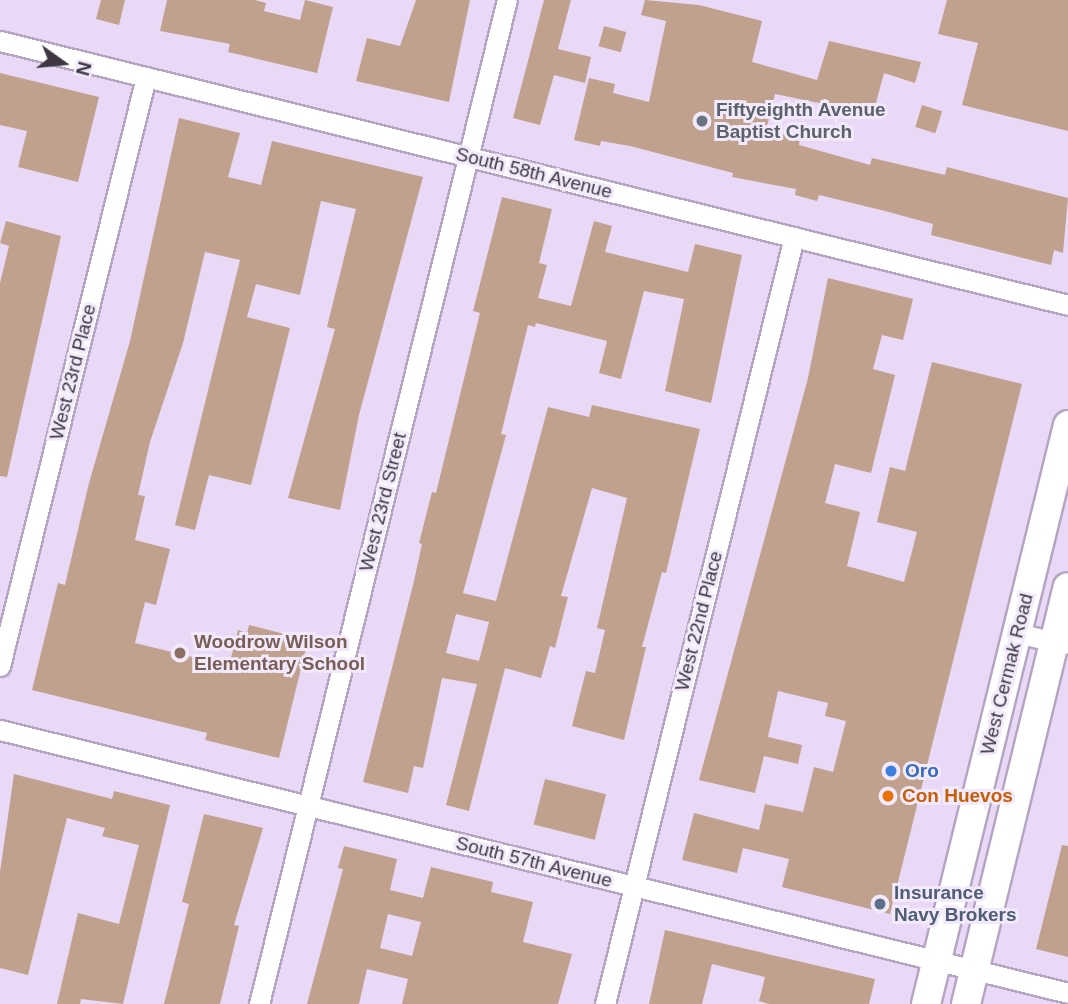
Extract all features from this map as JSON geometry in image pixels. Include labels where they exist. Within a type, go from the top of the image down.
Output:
[{"type":"main road","name":"West Cermak Road","points":[[926,1004],[1068,425]]},
{"type":"main road","name":"West Cermak Road","points":[[966,1004],[1061,644],[1068,587]]},
{"type":"street","name":"West 23rd Street","points":[[259,1004],[507,0]]},
{"type":"street","name":"South 58th Avenue","points":[[0,41],[1068,305]]},
{"type":"street","name":"West 23rd Place","points":[[0,666],[146,78]]},
{"type":"street","name":"West 22nd Place","points":[[605,1004],[794,237]]},
{"type":"street","points":[[1017,633],[1061,644]]},
{"type":"street","name":"South 57th Avenue","points":[[0,730],[1068,993]]},
{"type":"building","points":[[101,0],[125,0],[119,25],[96,19]]},
{"type":"building","points":[[167,0],[255,0],[266,3],[264,11],[300,20],[305,0],[333,7],[317,73],[228,52],[230,44],[160,31]]},
{"type":"building","points":[[416,0],[470,0],[449,102],[356,81],[367,38],[400,46]]},
{"type":"building","points":[[544,0],[571,0],[558,49],[591,57],[585,83],[554,75],[540,125],[513,118]]},
{"type":"building","points":[[645,0],[699,5],[762,21],[752,62],[817,80],[829,41],[921,62],[915,83],[884,73],[873,114],[775,94],[766,130],[800,138],[799,145],[870,165],[872,158],[945,175],[947,167],[1068,198],[1063,253],[1054,250],[1051,265],[931,235],[933,224],[885,211],[819,195],[817,201],[795,195],[796,189],[732,177],[733,173],[630,146],[601,141],[600,146],[574,140],[589,78],[615,84],[613,93],[649,102],[666,21],[641,15]]},
{"type":"building","points":[[947,0],[1068,0],[1068,131],[962,105],[978,43],[938,34]]},
{"type":"building","points":[[604,26],[626,32],[621,52],[599,46]]},
{"type":"building","points":[[0,73],[99,97],[78,182],[18,167],[27,131],[0,125]]},
{"type":"building","points":[[922,105],[942,111],[935,133],[915,127]]},
{"type":"building","points":[[179,118],[240,133],[228,177],[261,185],[272,141],[423,177],[359,415],[340,510],[288,498],[335,329],[327,327],[356,209],[321,201],[300,295],[256,284],[247,317],[290,328],[251,485],[209,475],[195,530],[175,525],[240,260],[205,252],[183,343],[150,442],[138,495],[145,496],[135,540],[170,549],[156,605],[145,602],[135,643],[229,666],[238,630],[247,633],[249,625],[308,640],[279,758],[205,740],[207,733],[32,690],[58,583],[65,585],[89,483],[130,341]]},
{"type":"building","points":[[502,197],[552,209],[539,263],[547,265],[538,298],[571,306],[594,221],[612,226],[605,252],[688,272],[695,244],[742,255],[711,403],[665,391],[684,299],[644,291],[621,379],[599,373],[607,341],[536,323],[535,327],[528,325],[501,434],[506,435],[463,593],[496,601],[548,407],[589,417],[592,405],[700,429],[666,573],[662,572],[642,647],[646,647],[624,740],[572,726],[586,671],[595,673],[605,630],[597,628],[627,498],[592,488],[561,596],[568,597],[555,648],[550,646],[541,678],[505,668],[469,811],[446,805],[477,684],[442,678],[423,768],[414,766],[408,793],[363,782],[414,581],[422,544],[419,543],[432,492],[436,493],[480,313],[473,311]],"holes":[[[456,614],[489,622],[479,661],[446,653]]]},
{"type":"building","points":[[6,221],[61,236],[7,477],[0,476],[0,283],[9,246],[0,243]]},
{"type":"building","points":[[828,278],[913,299],[903,340],[882,335],[873,369],[895,375],[871,473],[835,464],[825,503],[860,512],[847,566],[904,582],[917,532],[877,522],[890,467],[905,471],[932,362],[1022,384],[890,914],[782,887],[789,859],[743,848],[737,873],[682,860],[694,813],[759,830],[765,804],[803,812],[814,767],[833,772],[846,721],[825,716],[828,703],[778,691],[768,737],[802,745],[798,764],[764,756],[755,793],[699,780],[808,378]]},
{"type":"building","points":[[14,774],[112,799],[114,791],[170,805],[123,1004],[81,999],[80,1004],[57,1004],[78,913],[119,924],[139,845],[102,836],[105,828],[67,818],[28,975],[0,968],[0,872]]},
{"type":"building","points":[[545,779],[606,794],[595,840],[534,825]]},
{"type":"building","points":[[204,814],[263,828],[234,925],[239,926],[220,1004],[164,1004],[189,904],[182,902]]},
{"type":"building","points":[[1062,845],[1068,846],[1068,957],[1036,949]]},
{"type":"building","points":[[344,846],[397,859],[390,890],[423,898],[431,867],[493,882],[491,892],[533,902],[523,942],[572,954],[558,1004],[402,1004],[408,979],[367,969],[359,1004],[307,1004],[343,869],[338,868]],"holes":[[[388,914],[421,922],[412,956],[380,948]]]},
{"type":"building","points":[[665,930],[875,979],[869,1004],[769,1004],[759,1001],[765,977],[712,964],[702,1004],[649,1004]]},
{"type":"place","name":"Fiftyeighth Avenue Baptist Church","points":[[702,121]]},
{"type":"place","name":"Woodrow Wilson Elementary School","points":[[180,653]]},
{"type":"place","name":"Oro","points":[[891,771]]},
{"type":"place","name":"Con Huevos","points":[[888,796]]},
{"type":"place","name":"Insurance Navy Brokers","points":[[880,904]]}]
